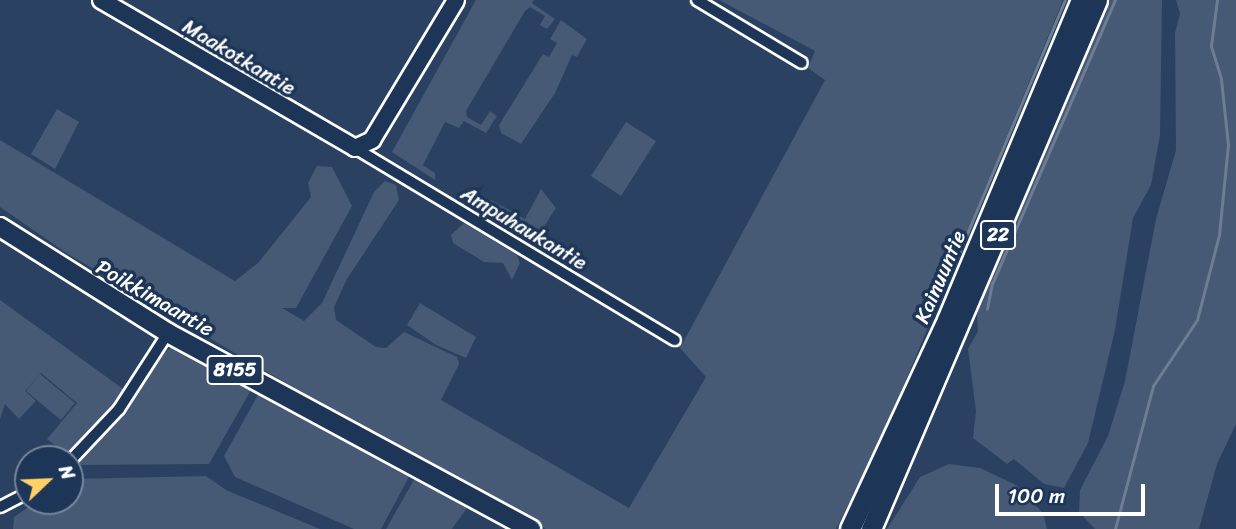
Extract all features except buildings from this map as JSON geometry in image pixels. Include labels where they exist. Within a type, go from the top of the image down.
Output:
[{"type":"highway","name":"Kainuuntie","points":[[851,528],[947,320],[1081,0]]},
{"type":"highway","name":"Kainuuntie","points":[[871,529],[1097,0]]},
{"type":"main road","name":"Poikkimaantie","points":[[0,227],[168,333],[475,502],[531,529]]},
{"type":"main road","name":"Poikkimaantie","points":[[475,502],[517,529]]},
{"type":"street","name":"Maakotkantie","points":[[101,0],[355,148]]},
{"type":"street","points":[[355,148],[372,140],[456,0]]},
{"type":"street","points":[[696,0],[802,63]]},
{"type":"street","name":"Ampuhaukantie","points":[[355,148],[675,340]]},
{"type":"street","points":[[84,446],[119,409],[168,333]]},
{"type":"shaded area","points":[[476,0],[534,0],[532,3],[555,19],[547,29],[540,25],[545,16],[530,7],[525,11],[466,111],[467,117],[481,125],[490,111],[497,116],[486,133],[464,121],[459,128],[445,122],[423,165],[435,173],[435,180],[392,152]]},
{"type":"shaded area","points":[[719,0],[1063,0],[883,436],[836,529],[546,529],[424,465],[68,254],[0,207],[0,140],[235,281],[258,263],[311,197],[308,183],[317,166],[332,167],[352,206],[296,308],[282,308],[304,321],[322,303],[374,192],[385,181],[396,185],[399,200],[347,279],[334,307],[336,320],[376,347],[386,348],[404,332],[457,357],[459,364],[441,400],[629,508],[706,377],[680,348],[825,80],[808,68],[815,51]]},
{"type":"shaded area","points":[[1104,0],[1162,0],[1160,135],[1151,185],[1133,218],[1115,330],[1088,443],[1064,488],[1044,484],[1014,459],[1007,464],[973,438],[976,411],[968,349],[978,331],[977,315],[990,271]]},
{"type":"shaded area","points":[[1176,0],[1236,0],[1236,424],[1217,464],[1199,529],[1095,529],[1079,512],[1080,490],[1108,436],[1125,381],[1156,219],[1176,150],[1175,33],[1180,14]]},
{"type":"shaded area","points":[[561,20],[587,39],[577,57],[572,55],[555,93],[521,144],[501,133],[499,125],[543,54],[549,57],[557,43],[550,39]]},
{"type":"shaded area","points":[[57,109],[79,122],[55,169],[31,154]]},
{"type":"shaded area","points":[[626,122],[656,141],[621,196],[591,176]]},
{"type":"shaded area","points":[[541,189],[556,208],[536,239],[478,206],[484,196],[525,219]]},
{"type":"shaded area","points":[[464,223],[517,255],[520,263],[512,280],[503,263],[484,262],[453,243],[451,235]]},
{"type":"shaded area","points":[[0,300],[133,396],[161,354],[172,347],[251,390],[209,464],[84,465],[84,445],[55,445],[47,439],[77,403],[41,373],[25,391],[36,401],[19,419],[5,404],[0,419]]},
{"type":"shaded area","points":[[420,303],[476,337],[466,358],[436,345],[407,325]]},
{"type":"shaded area","points":[[40,374],[75,403],[61,420],[26,391]]},
{"type":"shaded area","points":[[259,393],[410,475],[381,529],[354,529],[235,477],[224,456]]},
{"type":"shaded area","points":[[949,464],[980,468],[1016,485],[1043,513],[1047,529],[887,529],[920,477]]},
{"type":"shaded area","points":[[206,476],[226,490],[320,529],[13,529],[14,517],[17,515],[84,515],[84,479]]},
{"type":"shaded area","points":[[415,478],[467,508],[452,529],[386,529]]},
{"type":"waterway","points":[[949,277],[1065,0]]},
{"type":"waterway","points":[[987,309],[992,284],[1115,0]]},
{"type":"waterway","points":[[1115,529],[1153,386],[1197,320],[1219,235],[1228,145],[1221,79],[1211,46],[1217,0]]}]
